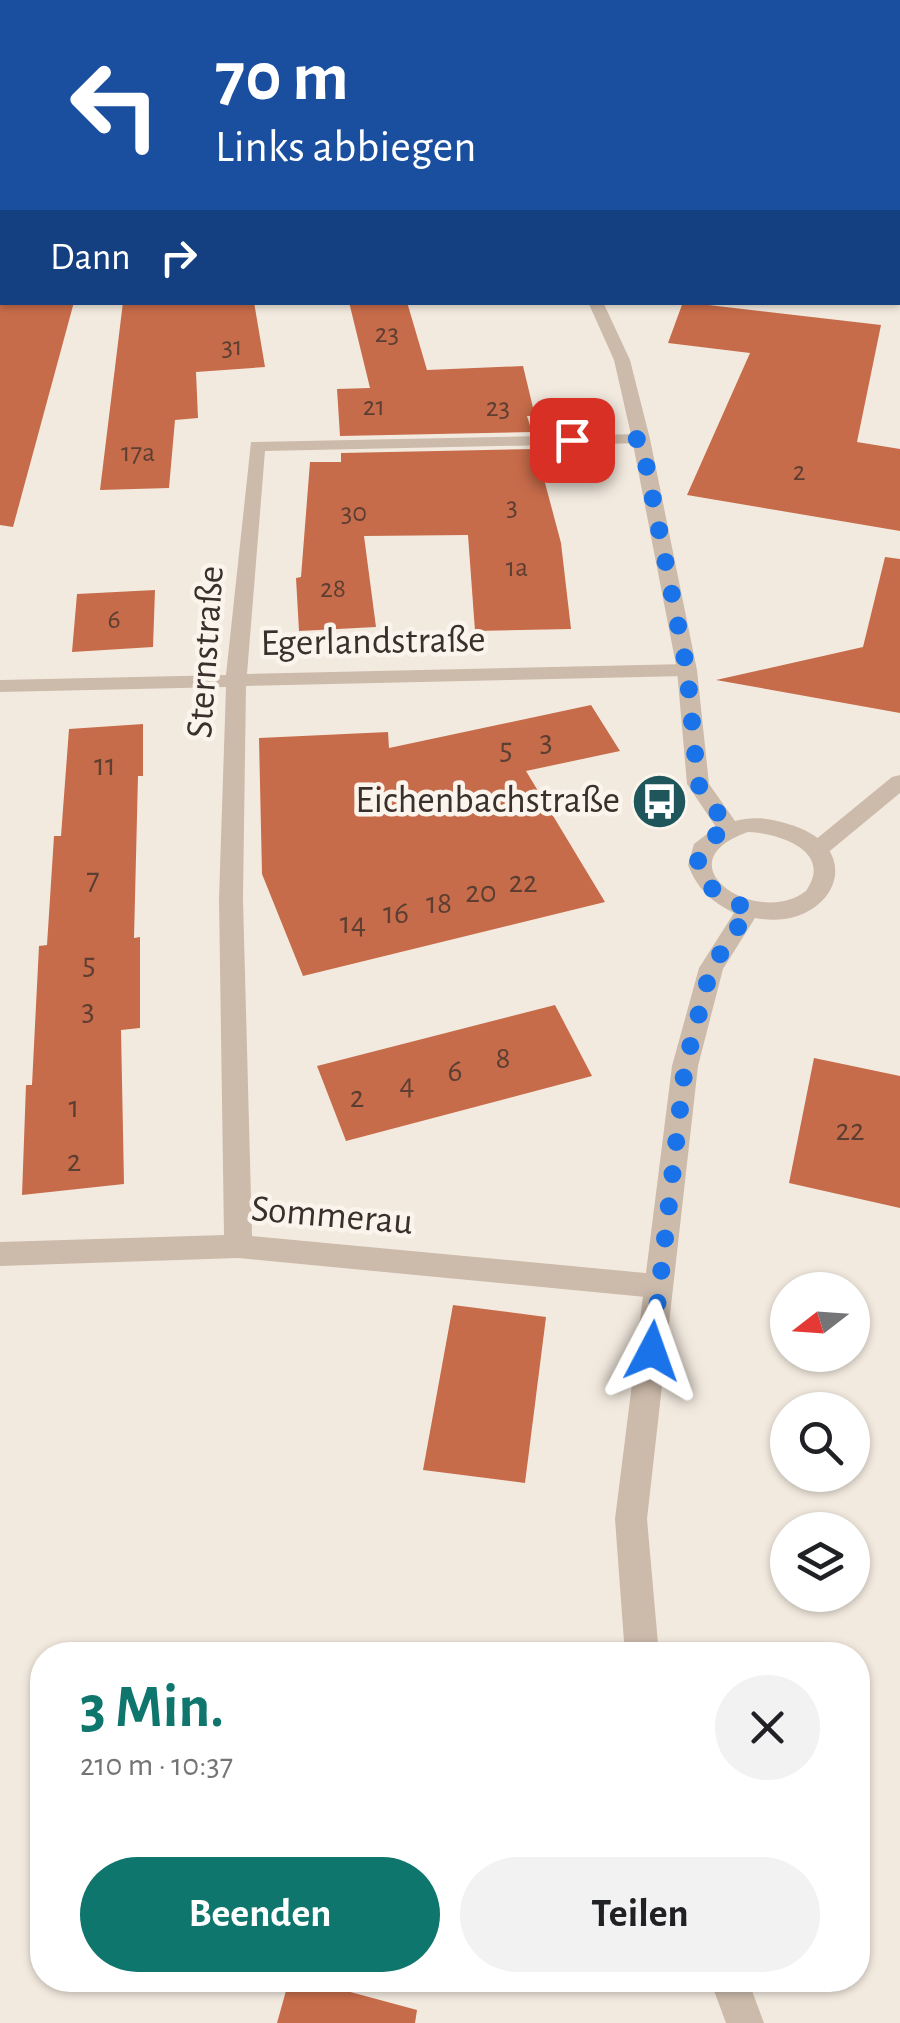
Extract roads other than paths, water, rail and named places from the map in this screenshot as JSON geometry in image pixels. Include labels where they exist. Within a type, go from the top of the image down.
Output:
[{"type":"street","points":[[596,305],[622,360],[641,439],[687,670],[698,784],[728,828]]},
{"type":"street","name":"Sternstraße","points":[[238,1246],[231,898],[236,680],[257,446],[641,439]]},
{"type":"street","name":"Egerlandstraße","points":[[0,686],[687,670]]},
{"type":"street","points":[[817,850],[900,782]]},
{"type":"street","points":[[767,826],[804,838],[817,850],[826,864],[827,878],[821,891],[809,902],[771,912],[728,902],[701,877],[698,862],[702,848],[728,828],[767,826]]},
{"type":"street","points":[[641,1642],[631,1519],[685,1066],[711,968],[750,909]]},
{"type":"street","name":"Sommerau","points":[[0,1254],[238,1246],[656,1286]]},
{"type":"street","points":[[733,1992],[745,2023]]},
{"type":"place","name":"Eichenbachstraße","points":[[659,801]]}]
